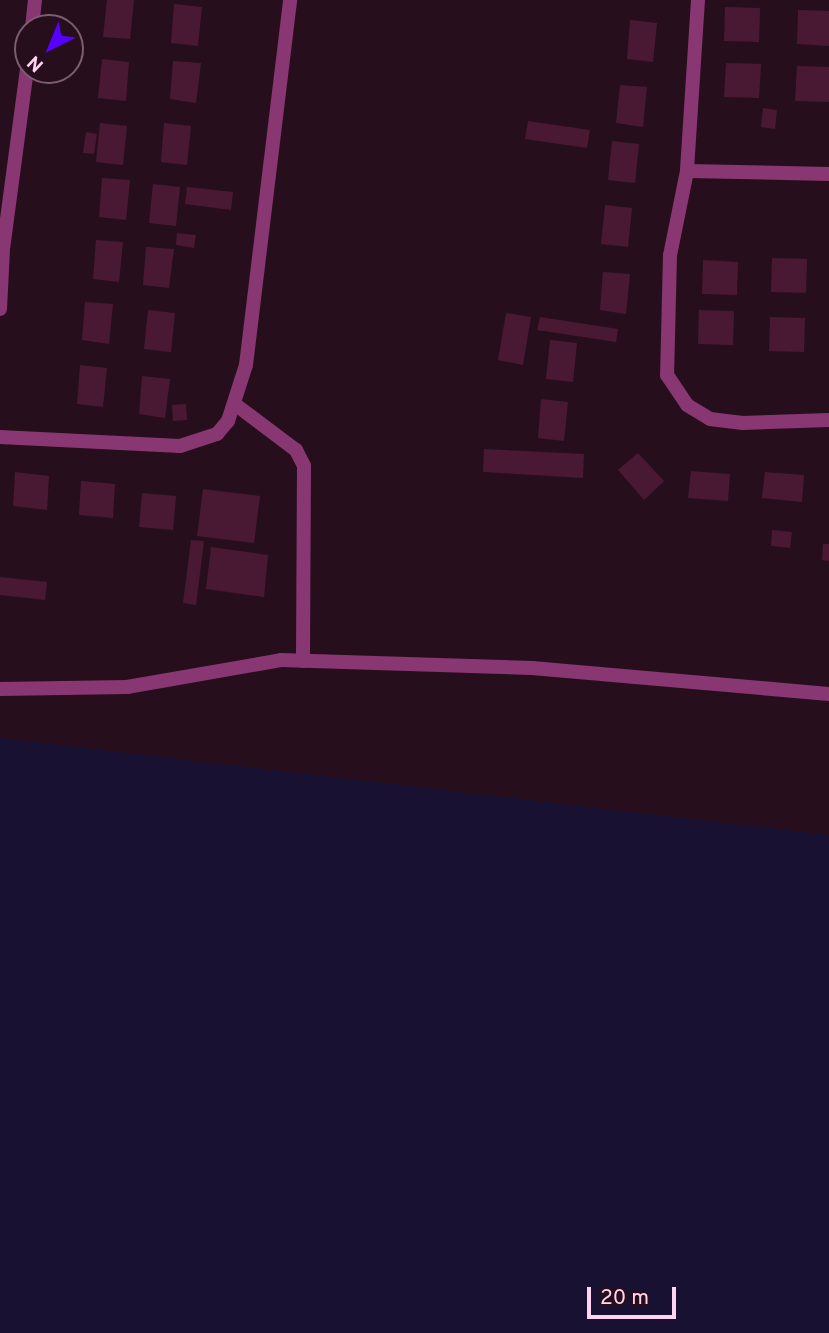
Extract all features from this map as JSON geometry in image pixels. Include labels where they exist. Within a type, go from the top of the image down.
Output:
[{"type":"street","points":[[0,437],[197,444],[217,434],[236,405],[246,365],[290,0]]},
{"type":"street","points":[[698,0],[687,171],[670,255],[667,375],[687,405],[710,419],[743,423],[829,420]]},
{"type":"street","points":[[0,309],[3,249],[25,84]]},
{"type":"street","points":[[687,171],[829,174]]},
{"type":"street","points":[[236,405],[296,450],[304,466],[303,661]]},
{"type":"street","points":[[0,689],[127,687],[281,660],[532,668],[829,694]]},
{"type":"shaded area","points":[[0,738],[829,835],[829,1333],[0,1333]]},
{"type":"building","points":[[107,0],[134,0],[130,39],[103,37]]},
{"type":"building","points":[[174,4],[202,7],[198,46],[171,43]]},
{"type":"building","points":[[725,7],[760,8],[759,42],[724,41]]},
{"type":"building","points":[[798,10],[829,11],[829,46],[797,44]]},
{"type":"building","points":[[630,20],[657,23],[653,62],[627,59]]},
{"type":"building","points":[[102,59],[129,62],[126,101],[98,98]]},
{"type":"building","points":[[173,61],[201,63],[196,103],[170,99]]},
{"type":"building","points":[[726,63],[761,64],[759,98],[724,97]]},
{"type":"building","points":[[797,66],[829,67],[829,102],[795,101]]},
{"type":"building","points":[[620,85],[647,87],[643,127],[616,123]]},
{"type":"building","points":[[763,108],[777,110],[775,129],[761,127]]},
{"type":"building","points":[[528,121],[590,130],[587,148],[525,139]]},
{"type":"building","points":[[100,123],[127,126],[123,165],[96,162]]},
{"type":"building","points":[[164,123],[191,126],[187,165],[161,162]]},
{"type":"building","points":[[86,132],[97,134],[94,154],[83,153]]},
{"type":"building","points":[[612,141],[639,144],[635,183],[608,180]]},
{"type":"building","points":[[102,178],[130,180],[126,220],[99,217]]},
{"type":"building","points":[[153,184],[180,187],[176,226],[149,223]]},
{"type":"building","points":[[187,187],[233,192],[231,210],[185,204]]},
{"type":"building","points":[[605,205],[632,208],[628,247],[601,244]]},
{"type":"building","points":[[177,233],[196,235],[194,248],[176,245]]},
{"type":"building","points":[[96,240],[123,242],[119,282],[93,279]]},
{"type":"building","points":[[146,247],[174,249],[169,288],[143,285]]},
{"type":"building","points":[[772,258],[807,259],[806,293],[771,292]]},
{"type":"building","points":[[703,260],[738,262],[737,295],[702,294]]},
{"type":"building","points":[[603,272],[630,274],[626,314],[600,310]]},
{"type":"building","points":[[85,302],[113,304],[109,344],[82,340]]},
{"type":"building","points":[[148,310],[175,313],[171,352],[144,349]]},
{"type":"building","points":[[699,310],[734,311],[733,345],[698,344]]},
{"type":"building","points":[[506,313],[531,317],[523,365],[498,360]]},
{"type":"building","points":[[540,317],[618,329],[616,342],[537,330]]},
{"type":"building","points":[[770,317],[805,318],[804,352],[769,351]]},
{"type":"building","points":[[550,340],[577,343],[573,382],[546,379]]},
{"type":"building","points":[[80,365],[107,368],[103,407],[77,404]]},
{"type":"building","points":[[142,376],[170,379],[165,418],[139,414]]},
{"type":"building","points":[[541,399],[568,402],[564,441],[538,438]]},
{"type":"building","points":[[186,404],[187,420],[173,421],[172,405]]},
{"type":"building","points":[[484,449],[584,454],[583,478],[483,472]]},
{"type":"building","points":[[638,453],[664,481],[644,500],[618,470]]},
{"type":"building","points":[[691,471],[730,474],[728,501],[688,498]]},
{"type":"building","points":[[15,472],[49,476],[47,510],[13,506]]},
{"type":"building","points":[[765,472],[804,475],[802,502],[762,498]]},
{"type":"building","points":[[81,481],[115,484],[113,518],[79,515]]},
{"type":"building","points":[[203,489],[260,496],[254,543],[197,536]]},
{"type":"building","points":[[142,493],[176,496],[173,530],[139,527]]},
{"type":"building","points":[[772,530],[792,532],[790,548],[771,546]]},
{"type":"building","points":[[191,540],[204,541],[196,605],[183,603]]},
{"type":"building","points":[[823,544],[829,544],[829,561],[822,560]]},
{"type":"building","points":[[211,547],[268,555],[264,597],[206,589]]},
{"type":"building","points":[[0,577],[47,582],[45,600],[0,595]]}]
